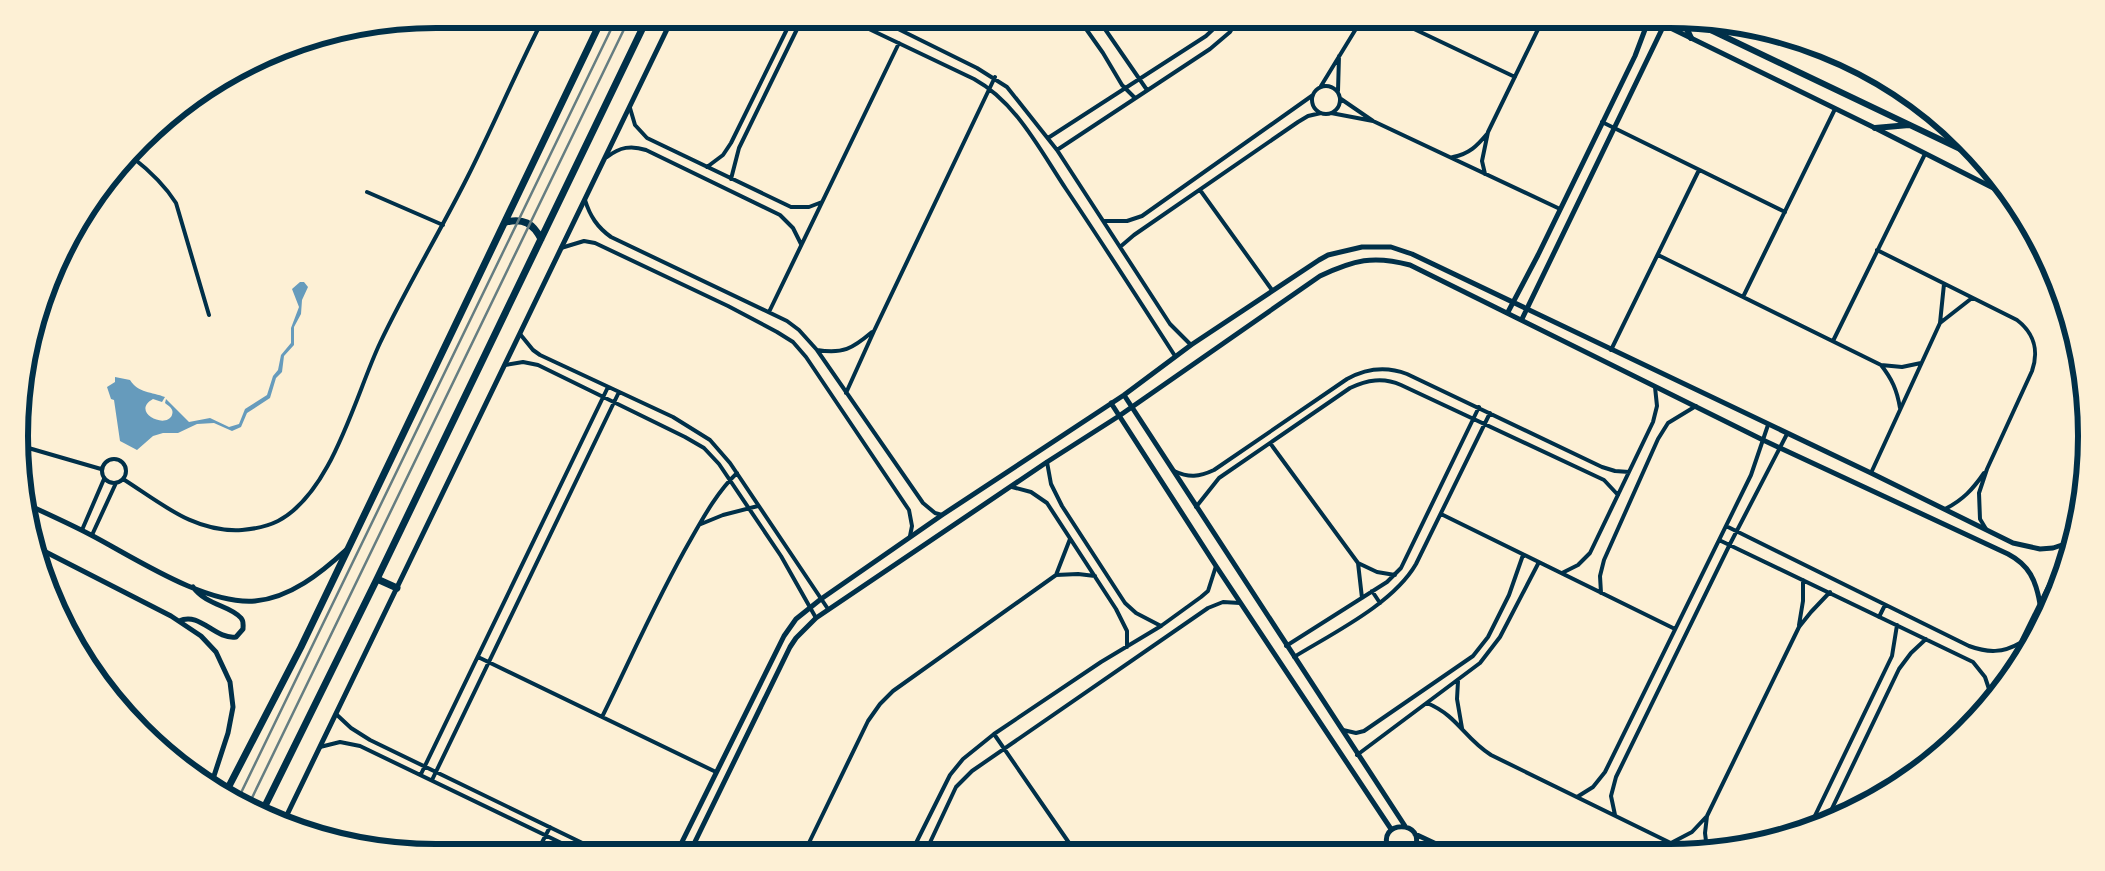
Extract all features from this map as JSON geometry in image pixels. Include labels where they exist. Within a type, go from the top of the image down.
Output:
[{"type":"highway","points":[[228,787],[298,654],[598,28]]},
{"type":"highway","points":[[265,806],[377,579],[643,28]]},
{"type":"highway","points":[[506,222],[523,221],[537,231],[541,239]]},
{"type":"highway","points":[[377,579],[397,588]]},
{"type":"main road","points":[[1686,28],[1691,38]]},
{"type":"main road","points":[[1710,30],[1960,149]]},
{"type":"main road","points":[[1875,128],[1910,125]]},
{"type":"main road","points":[[2022,641],[2032,623]]},
{"type":"street","points":[[123,479],[169,511],[191,522],[211,528],[229,531],[254,529],[277,521],[296,509],[317,484],[331,457],[380,342],[442,226],[538,28]]},
{"type":"street","points":[[287,815],[668,28]]},
{"type":"street","points":[[707,167],[722,155],[731,143],[788,28]]},
{"type":"street","points":[[731,179],[739,148],[798,28]]},
{"type":"street","points":[[867,28],[959,71],[989,88],[1009,108],[1031,136],[1126,278],[1175,356]]},
{"type":"street","points":[[896,28],[994,77],[1016,96],[1057,150],[1170,324],[1191,345]]},
{"type":"street","points":[[1085,28],[1134,98]]},
{"type":"street","points":[[1104,28],[1147,90]]},
{"type":"street","points":[[1048,138],[1126,89],[1206,36],[1214,28]]},
{"type":"street","points":[[1057,150],[1221,40],[1231,28]]},
{"type":"street","points":[[1104,221],[1127,221],[1142,216],[1313,95],[1321,86],[1331,66],[1356,28]]},
{"type":"street","points":[[1412,28],[1514,77]]},
{"type":"street","points":[[1451,158],[1468,153],[1477,146],[1488,132],[1538,28]]},
{"type":"street","points":[[1508,312],[1515,302],[1635,56],[1646,28]]},
{"type":"street","points":[[1522,319],[1663,28]]},
{"type":"street","points":[[1670,28],[1994,189]]},
{"type":"street","points":[[769,312],[899,43]]},
{"type":"street","points":[[1331,113],[1338,108],[1340,99],[1338,91],[1339,56]]},
{"type":"street","points":[[846,393],[994,77]]},
{"type":"street","points":[[1321,86],[1328,86],[1338,91]]},
{"type":"street","points":[[1313,95],[1313,106],[1321,113]]},
{"type":"street","points":[[1340,99],[1373,121],[1560,209]]},
{"type":"street","points":[[630,107],[635,126],[647,138],[791,207],[809,207],[822,202]]},
{"type":"street","points":[[1743,297],[1835,109]]},
{"type":"street","points":[[1120,247],[1134,235],[1308,116],[1331,113],[1373,121]]},
{"type":"street","points":[[1602,122],[1785,212]]},
{"type":"street","points":[[1485,174],[1482,161],[1488,132]]},
{"type":"street","points":[[605,158],[625,147],[636,147],[646,150],[780,215],[793,228],[801,245]]},
{"type":"street","points":[[1832,341],[1925,154]]},
{"type":"street","points":[[135,160],[156,176],[176,204],[209,314]]},
{"type":"street","points":[[1611,350],[1700,170]]},
{"type":"street","points":[[1200,190],[1272,290]]},
{"type":"street","points":[[367,192],[442,226]]},
{"type":"street","points":[[585,199],[591,217],[597,225],[612,237],[769,312],[793,326],[817,350],[923,503],[935,513],[942,515]]},
{"type":"street","points":[[561,248],[584,241],[595,242],[728,306],[793,342],[806,357],[909,510],[912,526],[909,538]]},
{"type":"street","points":[[681,844],[784,636],[796,619],[821,599],[942,515],[1124,395],[1175,356],[1272,290],[1328,255],[1362,247],[1379,246],[1401,249],[1412,254],[1528,308],[1611,350],[1871,473],[2013,543],[2040,549],[2063,545]]},
{"type":"street","points":[[1877,250],[2024,325],[2033,339],[2036,355],[2032,371],[1987,469],[1979,493],[1978,507],[1980,519],[1987,531]]},
{"type":"street","points":[[1658,255],[1881,365],[1902,367],[1921,363]]},
{"type":"street","points":[[694,844],[790,647],[796,638],[816,618],[1047,462],[1119,416],[1320,276],[1357,260],[1391,259],[1410,264],[1763,440],[2008,554],[2017,559],[2031,572],[2038,588],[2041,603]]},
{"type":"street","points":[[1871,473],[1940,323],[1944,284]]},
{"type":"street","points":[[1940,323],[1972,298]]},
{"type":"street","points":[[817,350],[829,352],[847,350],[874,331]]},
{"type":"street","points":[[520,334],[533,350],[540,355],[673,418],[710,440],[737,473],[828,609]]},
{"type":"street","points":[[505,365],[531,363],[614,402],[704,448],[714,458],[749,508],[816,618]]},
{"type":"street","points":[[1881,365],[1889,375],[1898,393],[1900,410]]},
{"type":"street","points":[[1172,471],[1191,476],[1214,470],[1347,378],[1369,370],[1398,370],[1602,467],[1615,471],[1629,472]]},
{"type":"street","points":[[1196,507],[1219,478],[1350,388],[1369,380],[1393,381],[1604,480],[1618,495]]},
{"type":"street","points":[[421,774],[608,387]]},
{"type":"street","points":[[1562,573],[1578,565],[1590,552],[1656,414],[1655,387]]},
{"type":"street","points":[[432,780],[619,392]]},
{"type":"street","points":[[1124,395],[1405,826],[1415,834],[1436,844]]},
{"type":"street","points":[[1112,403],[1216,566],[1391,829]]},
{"type":"street","points":[[1601,593],[1600,576],[1604,560],[1662,430],[1676,416],[1696,406]]},
{"type":"street","points":[[1286,646],[1396,575],[1407,556],[1478,407]]},
{"type":"street","points":[[1294,657],[1380,603],[1396,591],[1410,574],[1490,413]]},
{"type":"street","points":[[1577,797],[1593,787],[1605,772],[1751,475],[1768,425]]},
{"type":"street","points":[[1615,816],[1612,796],[1616,777],[1730,544],[1787,434]]},
{"type":"street","points":[[704,448],[710,440]]},
{"type":"street","points":[[1270,443],[1358,563],[1377,572],[1396,575]]},
{"type":"street","points":[[28,448],[101,468]]},
{"type":"street","points":[[101,468],[108,460],[119,460],[126,469],[123,479],[116,483],[112,484],[104,479]]},
{"type":"street","points":[[1047,462],[1050,484],[1062,506],[1125,603],[1136,612],[1161,626]]},
{"type":"street","points":[[82,530],[104,479],[101,468]]},
{"type":"street","points":[[1945,509],[1962,500],[1972,490],[1987,469]]},
{"type":"street","points":[[1214,470],[1219,478]]},
{"type":"street","points":[[602,717],[676,566],[699,525],[730,480],[737,473]]},
{"type":"street","points":[[92,536],[116,483]]},
{"type":"street","points":[[1012,487],[1036,494],[1047,502],[1116,609],[1127,631],[1127,646]]},
{"type":"street","points":[[699,525],[723,515],[758,506]]},
{"type":"street","points":[[1053,512],[1062,506]]},
{"type":"street","points":[[34,508],[82,530],[153,569],[193,587],[227,599],[242,601],[271,597],[313,578],[349,548]]},
{"type":"street","points":[[1440,514],[1675,629]]},
{"type":"street","points":[[1726,526],[1980,650],[2002,651],[2022,641]]},
{"type":"street","points":[[1056,575],[1070,539]]},
{"type":"street","points":[[1719,540],[1972,662],[1986,677],[1989,689]]},
{"type":"street","points":[[2008,554],[2013,543]]},
{"type":"street","points":[[44,552],[178,621],[209,644],[222,662],[230,682],[233,707],[232,720],[213,778]]},
{"type":"street","points":[[1340,729],[1356,733],[1364,731],[1473,656],[1488,637],[1509,595],[1522,555]]},
{"type":"street","points":[[1357,755],[1472,671],[1494,648],[1538,562]]},
{"type":"street","points":[[1358,563],[1362,598]]},
{"type":"street","points":[[916,844],[954,768],[994,734],[1071,682],[1161,626],[1208,591],[1216,566]]},
{"type":"street","points":[[808,844],[868,721],[880,704],[893,691],[1056,575],[1095,576]]},
{"type":"street","points":[[1799,627],[1803,601],[1803,580]]},
{"type":"street","points":[[178,621],[192,618],[229,637],[236,637],[243,629],[243,622],[239,616],[205,599],[193,587]]},
{"type":"street","points":[[1372,591],[1380,603]]},
{"type":"street","points":[[1427,703],[1450,715],[1471,741],[1491,755],[1671,843],[1692,832],[1706,816],[1799,627],[1810,612],[1830,592]]},
{"type":"street","points":[[929,844],[956,787],[962,780],[1208,608],[1223,602],[1240,602]]},
{"type":"street","points":[[1116,609],[1125,603]]},
{"type":"street","points":[[1879,617],[1885,605]]},
{"type":"street","points":[[1814,817],[1892,656],[1897,625]]},
{"type":"street","points":[[1831,810],[1899,669],[1910,653],[1926,639]]},
{"type":"street","points":[[478,657],[716,772]]},
{"type":"street","points":[[1458,680],[1458,699],[1462,728]]},
{"type":"street","points":[[336,714],[370,740],[585,844]]},
{"type":"street","points":[[994,734],[1070,844]]},
{"type":"street","points":[[320,747],[340,742],[350,742],[421,774],[564,844]]},
{"type":"street","points":[[1817,811],[1822,813]]},
{"type":"street","points":[[1706,816],[1706,842]]},
{"type":"street","points":[[1386,843],[1391,829],[1405,826]]},
{"type":"street","points":[[541,844],[550,827]]},
{"type":"street","points":[[1415,834],[1416,844]]},
{"type":"water","points":[[300,282],[304,282],[308,287],[302,300],[301,314],[294,327],[294,345],[284,356],[282,372],[276,378],[270,398],[247,413],[241,427],[232,431],[214,423],[197,424],[178,433],[163,433],[153,436],[137,450],[120,441],[114,400],[111,399],[107,387],[115,382],[115,377],[130,380],[141,390],[165,397],[162,402],[153,399],[147,404],[145,409],[147,414],[157,420],[169,419],[172,415],[172,410],[165,403],[166,399],[189,422],[210,418],[229,427],[239,424],[245,409],[267,395],[273,376],[278,370],[281,355],[291,343],[291,328],[299,307],[292,289]]},
{"type":"railway","points":[[241,794],[612,28]]},
{"type":"railway","points":[[251,799],[625,28]]}]
